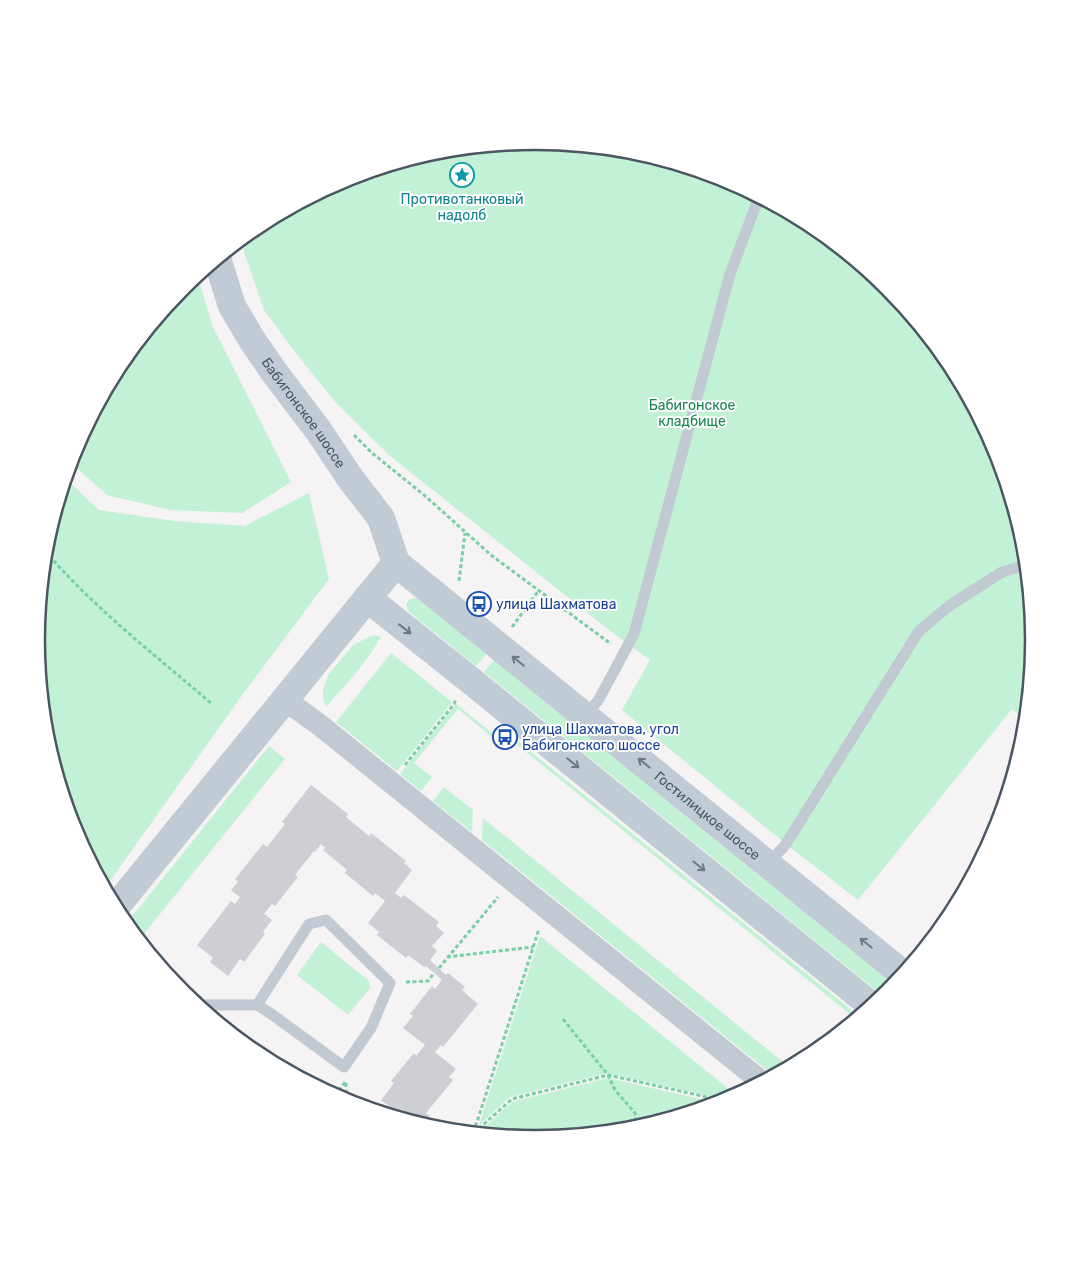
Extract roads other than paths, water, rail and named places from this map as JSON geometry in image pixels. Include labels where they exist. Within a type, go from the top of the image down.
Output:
[{"type":"street","name":"Бабигонское шоссе","points":[[220,265],[232,306],[252,340],[318,430],[350,478],[381,518],[396,563]]},
{"type":"street","points":[[121,901],[396,563]]},
{"type":"street","name":"Гостилицкое шоссе","points":[[396,563],[897,969]]},
{"type":"street","points":[[367,598],[866,1001]]},
{"type":"street","points":[[284,699],[321,726],[756,1077]]},
{"type":"lane","points":[[586,716],[599,699],[634,634],[730,274],[757,203]]},
{"type":"lane","points":[[768,864],[786,844],[919,631],[949,606],[1002,572],[1020,567]]},
{"type":"lane","points":[[209,1005],[257,1006],[270,1013],[344,1068],[372,1028],[390,983],[326,920],[309,924],[257,1006]]},
{"type":"place","name":"Противотанковый надолб","points":[[462,175]]},
{"type":"place","name":"улица Шахматова","points":[[479,604]]},
{"type":"place","name":"улица Шахматова, угол Бабигонского шоссе","points":[[505,737]]},
{"type":"park label","name":"Бабигонское кладбище","points":[[692,414]]}]
